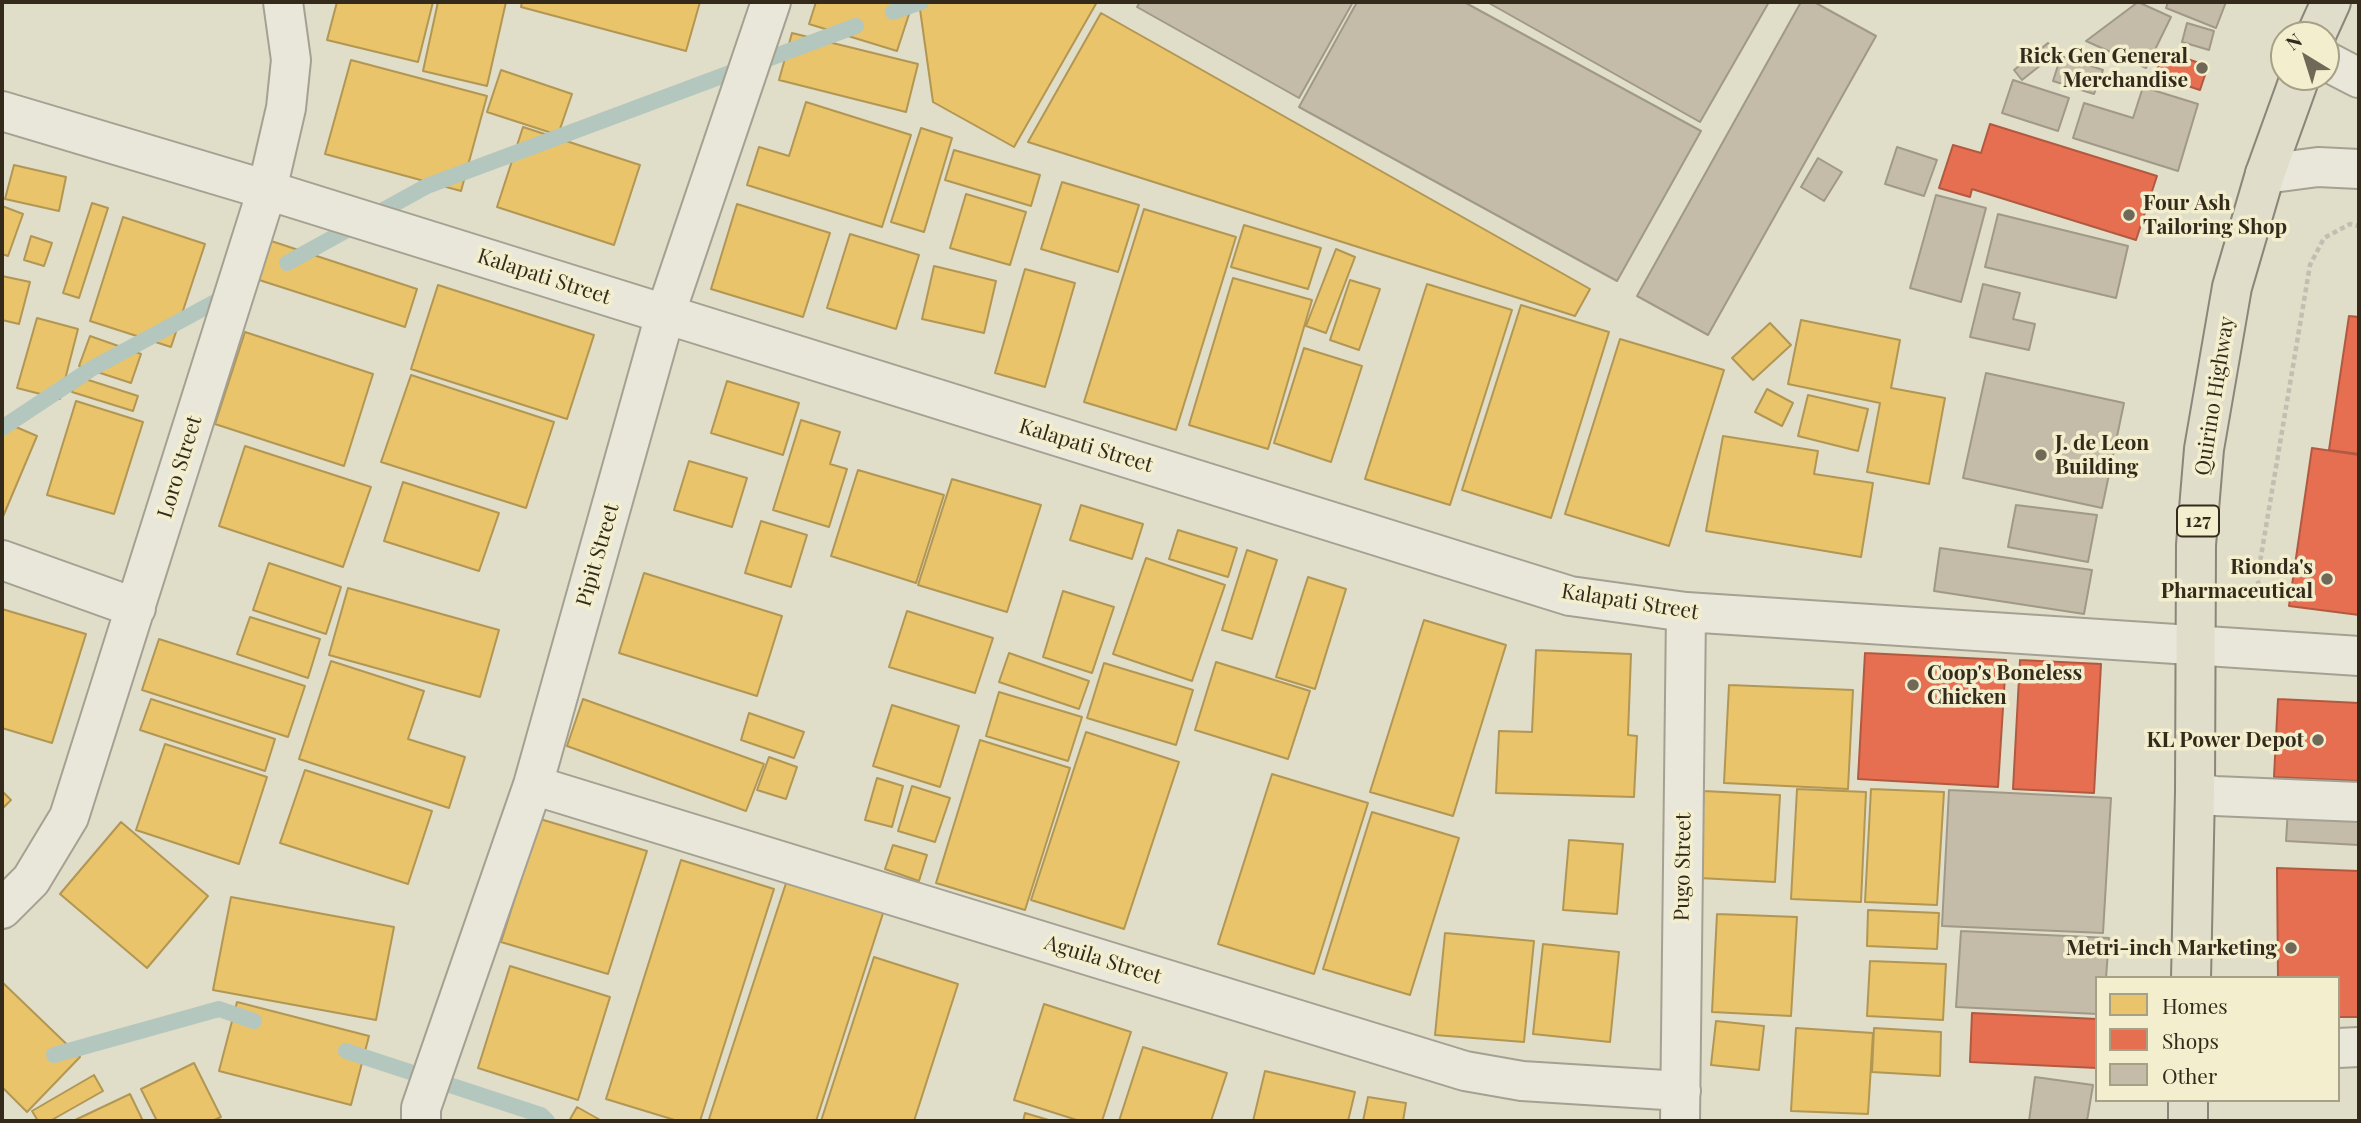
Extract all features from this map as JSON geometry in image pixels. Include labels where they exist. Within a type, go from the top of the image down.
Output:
[{"type":"main road","points":[[2322,21],[2330,2]]},
{"type":"main road","name":"Quirino Highway","points":[[2191,976],[2196,545],[2204,449],[2232,287],[2264,174],[2295,91]]},
{"type":"main road","points":[[2188,1102],[2188,1121]]},
{"type":"street","name":"Loro Street","points":[[2,909],[31,880],[69,817],[267,190],[286,108],[290,72],[284,2]]},
{"type":"street","name":"Pipit Street","points":[[421,1114],[533,785],[665,315],[771,2]]},
{"type":"street","points":[[2340,68],[2359,78]]},
{"type":"street","name":"Kalapati Street","points":[[2,111],[267,190],[1570,596],[1686,612],[2359,656]]},
{"type":"street","points":[[2264,174],[2318,167],[2359,169]]},
{"type":"street","points":[[2,559],[136,608]]},
{"type":"street","name":"Pugo Street","points":[[1681,1106],[1686,612]]},
{"type":"street","name":"Aguila Street","points":[[533,785],[1465,1071],[1681,1106]]},
{"type":"street","points":[[2195,792],[2215,796],[2359,802]]},
{"type":"street","points":[[2340,1048],[2359,1047]]},
{"type":"path","points":[[2277,604],[2266,597],[2257,580],[2310,265],[2323,238],[2350,224],[2359,226]]},
{"type":"building: Homes","points":[[337,2],[433,2],[418,62],[327,40]]},
{"type":"building: Homes","points":[[438,2],[506,2],[487,86],[423,71]]},
{"type":"building: Homes","points":[[522,2],[700,2],[686,51],[521,7]]},
{"type":"building: Homes","points":[[816,2],[913,2],[897,51],[809,24]]},
{"type":"building: Homes","points":[[919,2],[1097,2],[1014,147],[933,102]]},
{"type":"building: Homes","points":[[1101,13],[1590,289],[1575,316],[1028,142]]},
{"type":"building: Homes","points":[[792,33],[918,64],[906,112],[779,80]]},
{"type":"building: Homes","points":[[351,60],[487,96],[461,191],[325,154]]},
{"type":"building: Homes","points":[[501,70],[572,94],[558,135],[487,112]]},
{"type":"building: Homes","points":[[806,102],[911,135],[882,227],[747,185],[759,147],[789,156]]},
{"type":"building: Homes","points":[[523,127],[640,165],[614,245],[497,207]]},
{"type":"building: Homes","points":[[921,128],[952,138],[924,232],[891,222]]},
{"type":"building: Homes","points":[[954,150],[1040,175],[1031,206],[945,180]]},
{"type":"building: Homes","points":[[14,165],[66,177],[59,211],[5,199]]},
{"type":"building: Homes","points":[[1062,182],[1139,205],[1118,272],[1041,249]]},
{"type":"building: Homes","points":[[966,194],[1026,212],[1010,265],[950,248]]},
{"type":"building: Homes","points":[[92,203],[108,208],[79,298],[63,293]]},
{"type":"building: Homes","points":[[737,204],[830,233],[803,317],[711,289]]},
{"type":"building: Homes","points":[[2,206],[23,214],[8,256],[2,254]]},
{"type":"building: Homes","points":[[1144,209],[1236,237],[1176,430],[1084,402]]},
{"type":"building: Homes","points":[[123,217],[205,244],[171,347],[90,321]]},
{"type":"building: Homes","points":[[1244,225],[1321,248],[1308,289],[1231,267]]},
{"type":"building: Homes","points":[[850,234],[919,255],[896,329],[827,308]]},
{"type":"building: Homes","points":[[31,236],[52,243],[44,266],[24,260]]},
{"type":"building: Homes","points":[[265,239],[417,289],[405,327],[253,278]]},
{"type":"building: Homes","points":[[1336,249],[1355,257],[1326,333],[1306,326]]},
{"type":"building: Homes","points":[[934,266],[996,281],[984,333],[922,319]]},
{"type":"building: Homes","points":[[1025,269],[1075,283],[1045,387],[995,373]]},
{"type":"building: Homes","points":[[2,276],[30,282],[19,324],[2,320]]},
{"type":"building: Homes","points":[[1233,278],[1312,300],[1268,449],[1189,425]]},
{"type":"building: Homes","points":[[1350,280],[1380,289],[1359,350],[1330,340]]},
{"type":"building: Homes","points":[[1427,284],[1512,310],[1450,505],[1365,479]]},
{"type":"building: Homes","points":[[438,285],[594,335],[567,419],[411,369]]},
{"type":"building: Homes","points":[[1521,305],[1609,332],[1551,518],[1462,490]]},
{"type":"building: Homes","points":[[37,318],[78,329],[60,399],[17,388]]},
{"type":"building: Homes","points":[[1801,320],[1900,340],[1891,388],[1945,398],[1929,484],[1867,472],[1880,403],[1788,384]]},
{"type":"building: Homes","points":[[1770,323],[1791,345],[1753,380],[1732,358]]},
{"type":"building: Homes","points":[[245,332],[373,374],[344,466],[215,424]]},
{"type":"building: Homes","points":[[90,336],[141,354],[131,383],[79,366]]},
{"type":"building: Homes","points":[[1620,339],[1724,370],[1669,546],[1565,514]]},
{"type":"building: Homes","points":[[1304,348],[1362,366],[1331,462],[1274,443]]},
{"type":"building: Homes","points":[[411,375],[554,422],[526,508],[381,462]]},
{"type":"building: Homes","points":[[76,376],[138,396],[133,411],[72,392]]},
{"type":"building: Homes","points":[[727,381],[799,403],[783,455],[711,433]]},
{"type":"building: Homes","points":[[1767,389],[1793,403],[1782,426],[1755,412]]},
{"type":"building: Homes","points":[[1808,395],[1868,409],[1858,451],[1798,436]]},
{"type":"building: Homes","points":[[76,401],[143,422],[114,514],[47,495]]},
{"type":"building: Homes","points":[[801,420],[840,432],[830,464],[847,469],[829,527],[773,510]]},
{"type":"building: Homes","points":[[2,421],[37,436],[2,519]]},
{"type":"building: Homes","points":[[1723,436],[1818,451],[1814,474],[1873,483],[1861,557],[1706,531]]},
{"type":"building: Homes","points":[[245,446],[371,487],[343,567],[219,526]]},
{"type":"building: Homes","points":[[689,461],[747,478],[732,527],[674,510]]},
{"type":"building: Homes","points":[[858,470],[944,495],[916,583],[831,556]]},
{"type":"building: Homes","points":[[952,479],[1041,505],[1007,612],[918,585]]},
{"type":"building: Homes","points":[[403,482],[499,513],[479,571],[384,541]]},
{"type":"building: Homes","points":[[1081,505],[1143,524],[1132,559],[1070,540]]},
{"type":"building: Homes","points":[[761,521],[807,535],[791,587],[745,573]]},
{"type":"building: Homes","points":[[1178,530],[1237,548],[1228,577],[1169,559]]},
{"type":"building: Homes","points":[[1247,550],[1277,560],[1252,639],[1222,630]]},
{"type":"building: Homes","points":[[1146,558],[1225,585],[1192,681],[1113,654]]},
{"type":"building: Homes","points":[[269,563],[341,587],[326,634],[253,610]]},
{"type":"building: Homes","points":[[644,573],[782,616],[757,696],[619,653]]},
{"type":"building: Homes","points":[[1308,577],[1346,589],[1315,689],[1276,677]]},
{"type":"building: Homes","points":[[348,588],[499,630],[480,697],[329,655]]},
{"type":"building: Homes","points":[[1063,591],[1114,607],[1092,673],[1043,657]]},
{"type":"building: Homes","points":[[2,609],[86,634],[52,743],[2,728]]},
{"type":"building: Homes","points":[[907,611],[993,638],[975,693],[889,667]]},
{"type":"building: Homes","points":[[250,617],[320,639],[308,678],[237,654]]},
{"type":"building: Homes","points":[[1424,620],[1506,645],[1453,816],[1370,792]]},
{"type":"building: Homes","points":[[159,639],[305,686],[288,737],[142,690]]},
{"type":"building: Homes","points":[[1536,650],[1631,654],[1628,735],[1637,736],[1634,797],[1496,793],[1499,731],[1532,732]]},
{"type":"building: Homes","points":[[1009,653],[1089,681],[1079,709],[999,682]]},
{"type":"building: Homes","points":[[331,661],[424,691],[408,739],[465,757],[449,808],[299,759]]},
{"type":"building: Homes","points":[[1216,662],[1310,691],[1288,759],[1195,730]]},
{"type":"building: Homes","points":[[1104,663],[1193,690],[1176,745],[1087,718]]},
{"type":"building: Homes","points":[[1729,685],[1853,690],[1848,789],[1724,783]]},
{"type":"building: Homes","points":[[999,692],[1082,717],[1068,761],[986,736]]},
{"type":"building: Homes","points":[[151,699],[275,739],[265,771],[140,730]]},
{"type":"building: Homes","points":[[583,699],[764,764],[746,811],[567,746]]},
{"type":"building: Homes","points":[[892,705],[959,726],[940,787],[873,766]]},
{"type":"building: Homes","points":[[749,713],[804,732],[794,758],[741,740]]},
{"type":"building: Homes","points":[[1086,732],[1179,762],[1124,929],[1031,900]]},
{"type":"building: Homes","points":[[980,740],[1070,768],[1025,910],[936,883]]},
{"type":"building: Homes","points":[[165,744],[267,777],[239,864],[136,830]]},
{"type":"building: Homes","points":[[769,757],[797,767],[786,799],[757,790]]},
{"type":"building: Homes","points":[[305,770],[432,811],[408,884],[280,843]]},
{"type":"building: Homes","points":[[1272,774],[1368,803],[1314,974],[1218,944]]},
{"type":"building: Homes","points":[[877,778],[903,786],[892,827],[865,820]]},
{"type":"building: Homes","points":[[912,786],[950,798],[935,842],[898,831]]},
{"type":"building: Homes","points":[[1797,789],[1866,792],[1861,902],[1791,899]]},
{"type":"building: Homes","points":[[1871,789],[1944,792],[1937,905],[1865,902]]},
{"type":"building: Homes","points":[[2,791],[11,800],[2,809]]},
{"type":"building: Homes","points":[[1704,791],[1780,795],[1775,882],[1699,878]]},
{"type":"building: Homes","points":[[1372,812],[1459,838],[1410,995],[1323,969]]},
{"type":"building: Homes","points":[[540,819],[647,851],[608,974],[501,942]]},
{"type":"building: Homes","points":[[121,822],[208,896],[147,968],[60,894]]},
{"type":"building: Homes","points":[[1569,840],[1623,844],[1617,914],[1563,910]]},
{"type":"building: Homes","points":[[893,845],[927,855],[919,881],[885,869]]},
{"type":"building: Homes","points":[[681,860],[774,889],[700,1121],[678,1121],[606,1099]]},
{"type":"building: Homes","points":[[789,874],[886,904],[816,1121],[709,1119]]},
{"type":"building: Homes","points":[[231,897],[394,927],[376,1020],[213,990]]},
{"type":"building: Homes","points":[[1868,910],[1939,913],[1937,949],[1867,946]]},
{"type":"building: Homes","points":[[1717,914],[1797,917],[1791,1016],[1712,1012]]},
{"type":"building: Homes","points":[[1445,933],[1534,941],[1524,1042],[1435,1035]]},
{"type":"building: Homes","points":[[1543,944],[1619,952],[1610,1042],[1533,1034]]},
{"type":"building: Homes","points":[[874,957],[958,984],[914,1121],[821,1121]]},
{"type":"building: Homes","points":[[1870,961],[1946,964],[1943,1020],[1867,1016]]},
{"type":"building: Homes","points":[[510,966],[610,997],[578,1100],[478,1068]]},
{"type":"building: Homes","points":[[2,982],[80,1057],[27,1112],[2,1087]]},
{"type":"building: Homes","points":[[237,1002],[369,1036],[351,1105],[219,1071]]},
{"type":"building: Homes","points":[[1044,1004],[1131,1032],[1102,1121],[1080,1121],[1014,1100]]},
{"type":"building: Homes","points":[[1716,1021],[1764,1026],[1759,1070],[1711,1065]]},
{"type":"building: Homes","points":[[1796,1028],[1873,1033],[1868,1114],[1791,1111]]},
{"type":"building: Homes","points":[[1874,1028],[1941,1032],[1940,1076],[1872,1072]]},
{"type":"building: Homes","points":[[1143,1047],[1227,1073],[1211,1121],[1119,1121]]},
{"type":"building: Homes","points":[[194,1063],[221,1117],[212,1121],[157,1121],[141,1089]]},
{"type":"building: Homes","points":[[1265,1071],[1355,1092],[1348,1121],[1253,1121]]},
{"type":"building: Homes","points":[[94,1075],[103,1091],[50,1121],[38,1121],[32,1111]]},
{"type":"building: Homes","points":[[130,1094],[143,1121],[73,1121]]},
{"type":"building: Homes","points":[[1368,1097],[1406,1103],[1403,1121],[1363,1121]]},
{"type":"building: Homes","points":[[577,1107],[602,1121],[569,1121]]},
{"type":"building: Homes","points":[[1025,1113],[1052,1121],[1023,1121]]},
{"type":"building: Shops","points":[[2164,51],[2208,66],[2200,90],[2155,75]]},
{"type":"building: Shops","points":[[1990,124],[2157,176],[2136,240],[1972,189],[1970,197],[1939,188],[1953,145],[1981,153]]},
{"type":"building: Shops","points":[[2349,316],[2359,317],[2359,454],[2329,450]]},
{"type":"building: Shops","points":[[2312,448],[2359,455],[2359,615],[2289,606]]},
{"type":"building: Shops","points":[[1865,653],[2006,660],[1998,787],[1858,779]]},
{"type":"building: Shops","points":[[2020,660],[2101,664],[2094,793],[2013,789]]},
{"type":"building: Shops","name":"KL Power Depot","points":[[2278,699],[2359,703],[2359,781],[2274,777]]},
{"type":"building: Shops","points":[[2277,868],[2359,871],[2359,1017],[2340,1017],[2340,976],[2278,976]]},
{"type":"building: Shops","points":[[1972,1013],[2095,1019],[2095,1068],[1970,1062]]},
{"type":"building: Other","points":[[1140,2],[1353,2],[1299,98],[1137,7]]},
{"type":"building: Other","points":[[1357,2],[1464,2],[1701,131],[1617,281],[1299,107]]},
{"type":"building: Other","points":[[1487,2],[1769,2],[1700,122]]},
{"type":"building: Other","points":[[1801,2],[1814,2],[1876,36],[1708,335],[1637,296]]},
{"type":"building: Other","points":[[2138,2],[2171,17],[2146,68],[2086,41]]},
{"type":"building: Other","points":[[2168,2],[2226,2],[2216,28],[2166,8]]},
{"type":"building: Other","points":[[2187,23],[2214,31],[2209,50],[2182,42]]},
{"type":"building: Other","points":[[2048,43],[2056,53],[2022,80],[2014,70]]},
{"type":"building: Other","points":[[2061,56],[2103,70],[2094,94],[2053,81]]},
{"type":"building: Other","points":[[2013,80],[2069,98],[2058,131],[2002,113]]},
{"type":"building: Other","points":[[2143,87],[2198,104],[2178,171],[2073,138],[2084,103],[2133,118]]},
{"type":"building: Other","points":[[1897,147],[1937,160],[1924,196],[1885,184]]},
{"type":"building: Other","points":[[1818,158],[1842,172],[1824,201],[1801,187]]},
{"type":"building: Other","points":[[1936,195],[1986,208],[1961,302],[1910,288]]},
{"type":"building: Other","points":[[1998,214],[2128,246],[2116,298],[1985,267]]},
{"type":"building: Other","points":[[1983,284],[2020,293],[2013,319],[2035,324],[2029,350],[1970,337]]},
{"type":"building: Other","name":"J. de Leon Building","points":[[1986,373],[2124,403],[2102,508],[1963,478]]},
{"type":"building: Other","points":[[2016,505],[2097,515],[2088,562],[2008,547]]},
{"type":"building: Other","points":[[1940,548],[2092,570],[2084,614],[1934,591]]},
{"type":"building: Other","points":[[1949,790],[2111,798],[2103,933],[1942,926]]},
{"type":"building: Other","points":[[2288,809],[2359,813],[2359,845],[2286,841]]},
{"type":"building: Other","points":[[1961,931],[2109,938],[2106,976],[2095,976],[2095,1014],[1956,1007]]},
{"type":"building: Other","points":[[2035,1077],[2093,1085],[2087,1121],[2029,1121]]},
{"type":"waterway","points":[[893,12],[921,2]]},
{"type":"waterway","points":[[287,263],[427,186],[856,26]]},
{"type":"waterway","points":[[2,428],[91,369],[230,294]]},
{"type":"waterway","points":[[54,1055],[219,1009],[254,1021]]},
{"type":"waterway","points":[[346,1051],[541,1115],[547,1121]]},
{"type":"place","name":"Rick Gen General Merchandise","points":[[2202,68]]},
{"type":"place","name":"Four Ash Tailoring Shop","points":[[2129,215]]},
{"type":"place","name":"J. de Leon Building","points":[[2041,455]]},
{"type":"place","name":"Rionda's Pharmaceutical","points":[[2327,579]]},
{"type":"place","name":"Coop's Boneless Chicken","points":[[1913,685]]},
{"type":"place","name":"KL Power Depot","points":[[2318,740]]},
{"type":"place","name":"Metri-inch Marketing","points":[[2291,948]]}]
